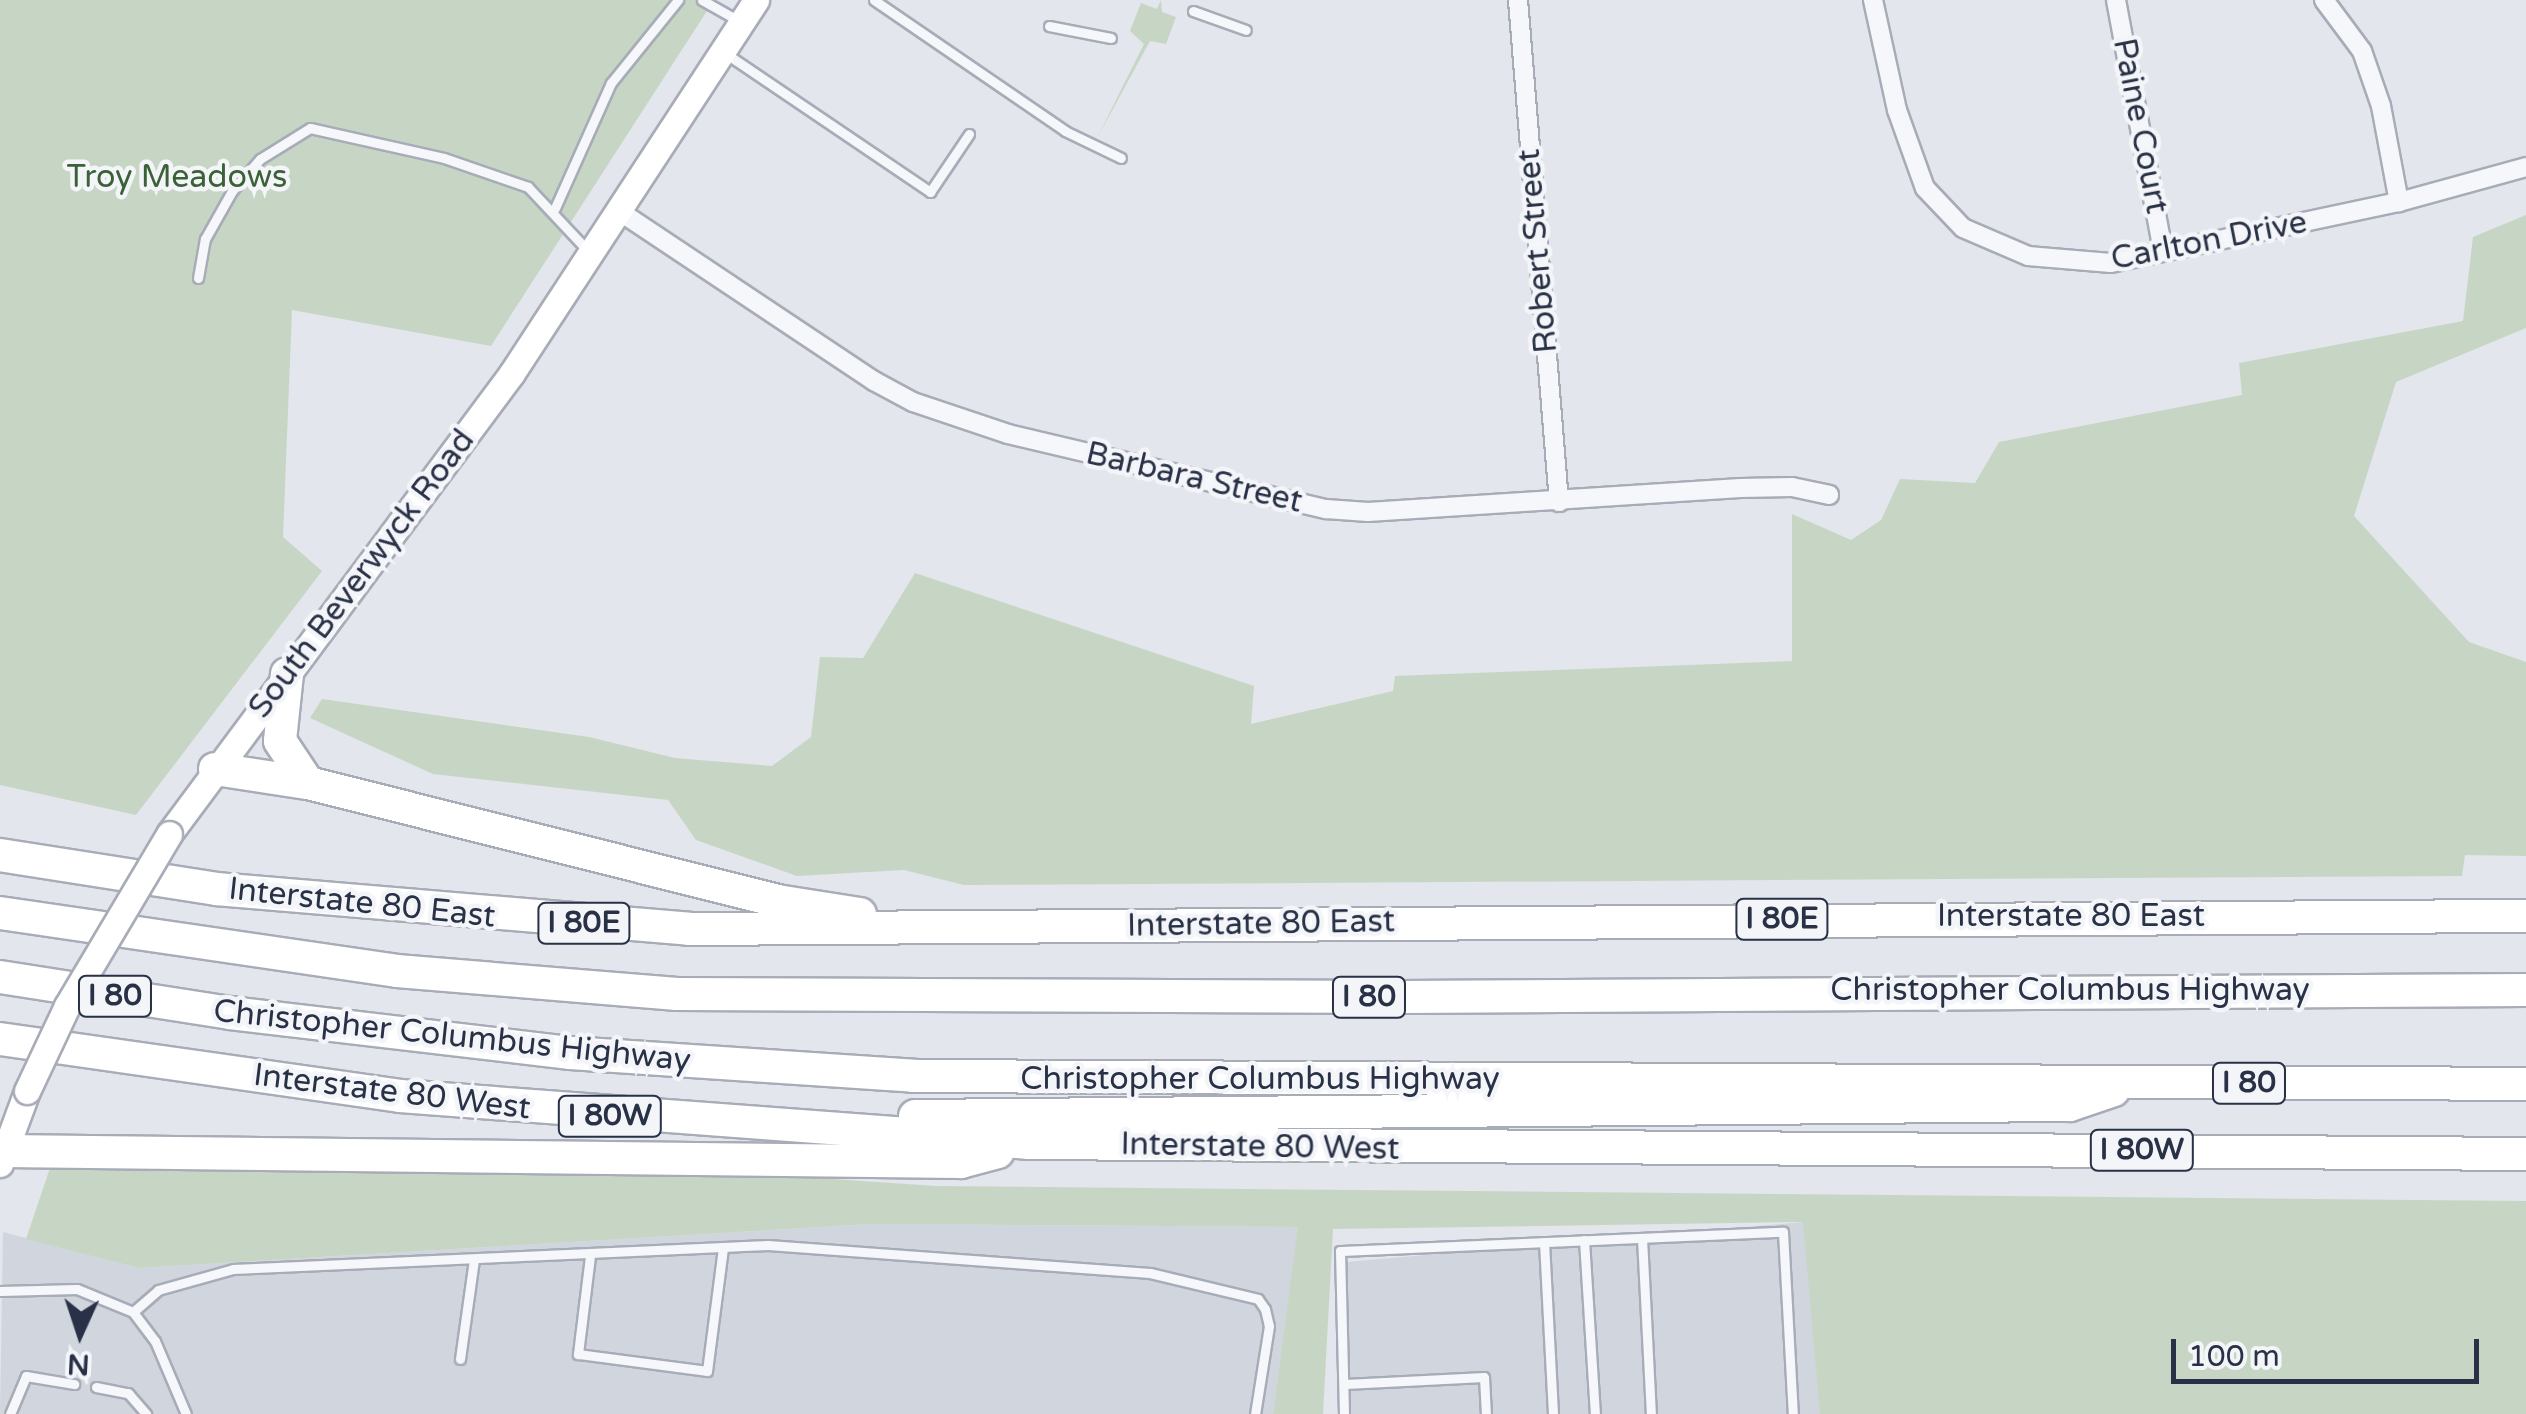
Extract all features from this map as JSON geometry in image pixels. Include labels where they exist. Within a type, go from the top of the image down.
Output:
[{"type":"highway","points":[[288,674],[280,741],[308,783]]},
{"type":"highway","points":[[214,769],[308,783],[777,901],[953,927]]},
{"type":"highway","name":"Interstate 80 East","points":[[0,855],[216,889],[554,922],[689,929],[2526,916]]},
{"type":"highway","name":"Christopher Columbus Highway","points":[[0,912],[396,972],[677,994],[1402,998],[2526,990]]},
{"type":"highway","name":"Christopher Columbus Highway","points":[[0,977],[230,1013],[571,1053],[913,1076],[2526,1084]]},
{"type":"highway","name":"Interstate 80 West","points":[[0,1040],[580,1114],[1030,1143],[2526,1154]]},
{"type":"highway","points":[[192,1067],[572,1098],[997,1118],[2070,1105],[2139,1082]]},
{"type":"highway","points":[[2,1158],[961,1162],[1030,1143]]},
{"type":"main road","name":"South Beverwyck Road","points":[[2,1158],[66,1006],[169,834],[472,430],[756,0]]},
{"type":"street","name":"Robert Street","points":[[1518,0],[1558,502]]},
{"type":"street","name":"Carlton Drive","points":[[1873,0],[1912,162],[1942,210],[2001,247],[2053,262],[2112,263],[2399,202],[2526,166]]},
{"type":"street","name":"Paine Court","points":[[2116,0],[2163,252]]},
{"type":"street","points":[[2324,0],[2362,51],[2381,106],[2399,202]]},
{"type":"street","name":"Barbara Street","points":[[619,212],[874,381],[954,418],[1326,509],[1415,513],[1792,486],[1830,495]]},
{"type":"lane","points":[[555,208],[611,83],[678,0]]},
{"type":"lane","points":[[702,0],[742,22]]},
{"type":"lane","points":[[874,0],[888,4],[1064,131],[1120,158]]},
{"type":"lane","points":[[1193,11],[1246,30]]},
{"type":"lane","points":[[1049,26],[1111,38]]},
{"type":"lane","points":[[722,52],[930,192],[969,134]]},
{"type":"lane","points":[[198,278],[205,239],[232,191],[260,159],[310,128],[444,158],[528,187],[555,208],[591,254]]},
{"type":"lane","points":[[1344,1414],[1340,1251],[1783,1232],[1793,1414]]},
{"type":"lane","points":[[1642,1238],[1651,1414]]},
{"type":"lane","points":[[1584,1240],[1595,1414]]},
{"type":"lane","points":[[1544,1242],[1553,1414]]},
{"type":"lane","points":[[590,1256],[578,1354],[707,1370],[723,1248]]},
{"type":"lane","points":[[133,1312],[158,1290],[216,1271],[723,1248],[907,1253],[1150,1273],[1258,1300],[1270,1326],[1255,1414]]},
{"type":"lane","points":[[460,1358],[474,1260]]},
{"type":"lane","points":[[0,1291],[77,1289],[133,1312],[155,1341],[186,1414]]},
{"type":"lane","points":[[10,1414],[26,1376],[74,1384]]},
{"type":"lane","points":[[1345,1384],[1484,1377],[1486,1414]]},
{"type":"lane","points":[[96,1388],[128,1393],[146,1414]]},
{"type":"shaded area","points":[[1804,1222],[1821,1414],[1348,1414],[1335,1263]]},
{"type":"shaded area","points":[[872,1224],[1299,1227],[1273,1414],[0,1414],[3,1232],[139,1268]]},
{"type":"green space","name":"Troy Meadows","points":[[0,0],[714,0],[491,346],[292,310],[283,537],[322,571],[136,815],[0,785]]},
{"type":"green space","points":[[1161,0],[1162,12],[1176,17],[1166,44],[1150,41],[1097,138],[1144,44],[1130,31],[1141,3],[1157,9]]},
{"type":"green space","points":[[2526,215],[2526,328],[2396,382],[2354,516],[2469,642],[2526,662],[2526,856],[2465,855],[2462,876],[964,885],[904,870],[797,876],[696,840],[668,800],[433,774],[310,718],[322,699],[589,737],[675,758],[772,766],[811,737],[820,657],[863,658],[915,573],[1254,686],[1251,724],[1393,691],[1395,676],[1792,661],[1792,514],[1851,540],[1881,520],[1900,479],[1975,483],[1999,442],[2242,395],[2239,363],[2463,321],[2473,237]]},
{"type":"green space","points":[[51,1165],[670,1168],[936,1186],[2526,1201],[2526,1414],[1820,1414],[1803,1222],[1333,1229],[1323,1414],[1273,1414],[1298,1227],[872,1224],[139,1268],[26,1239]]}]
